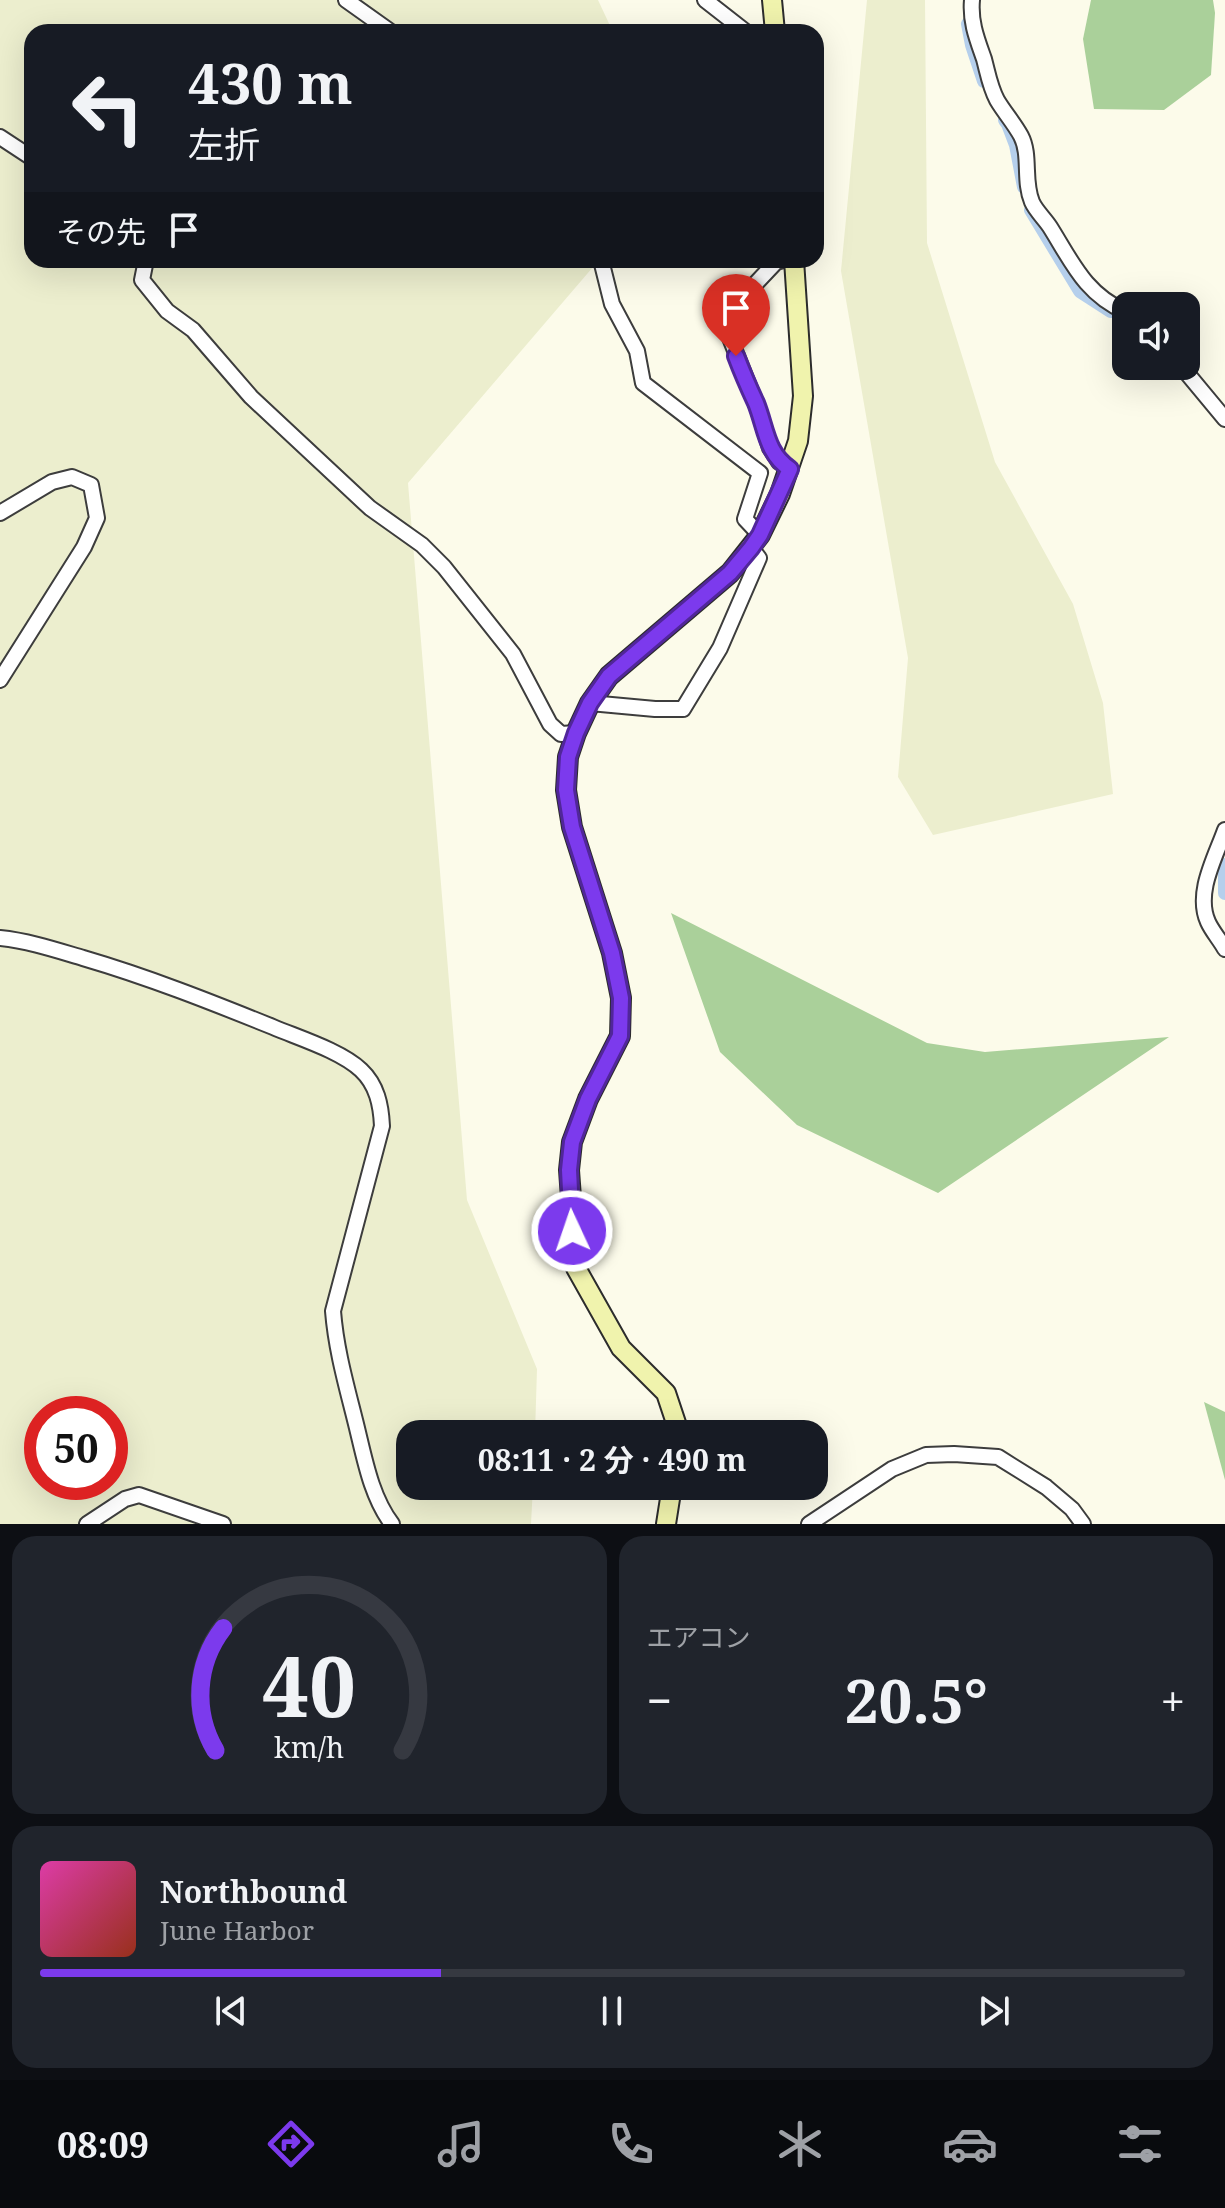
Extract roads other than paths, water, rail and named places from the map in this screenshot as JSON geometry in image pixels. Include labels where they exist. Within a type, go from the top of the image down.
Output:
[{"type":"main road","points":[[675,1420],[666,1393],[621,1348],[576,1268],[569,1170],[572,1142],[588,1099],[620,1036],[621,998],[612,953],[572,827],[566,790],[568,757],[590,703],[609,676],[730,573],[756,541],[790,469],[798,441],[803,396],[795,268]]},
{"type":"main road","points":[[666,1524],[670,1500]]},
{"type":"street","points":[[346,0],[380,24]]},
{"type":"street","points":[[705,0],[736,24]]},
{"type":"street","points":[[972,0],[974,33],[989,84],[1023,139],[1032,202],[1076,272],[1090,288],[1112,304]]},
{"type":"street","points":[[0,137],[24,153]]},
{"type":"street","points":[[144,268],[142,280],[151,294],[167,311],[193,330],[251,397],[370,508],[415,540],[444,567],[513,654],[550,724],[561,734],[576,733]]},
{"type":"street","points":[[590,703],[683,709],[720,648],[759,558],[756,541],[745,519],[760,473],[643,383],[637,351],[612,304],[603,268]]},
{"type":"street","points":[[770,268],[742,298],[730,338],[770,448],[779,462],[790,469]]},
{"type":"street","points":[[1193,380],[1225,419]]},
{"type":"street","points":[[0,513],[52,482],[72,477],[91,485],[97,518],[84,547],[0,680]]},
{"type":"street","points":[[1225,830],[1204,893],[1207,920],[1225,949]]},
{"type":"street","points":[[0,938],[23,940],[119,968],[188,993],[333,1052],[362,1070],[381,1105],[382,1126],[333,1311],[336,1342],[367,1466],[381,1510],[392,1524]]},
{"type":"street","points":[[809,1524],[892,1469],[926,1455],[954,1454],[998,1457],[1046,1487],[1072,1509],[1083,1524]]},
{"type":"street","points":[[87,1524],[125,1499],[139,1495],[223,1524]]},
{"type":"waterway","points":[[968,24],[984,81]]},
{"type":"waterway","points":[[1005,120],[1016,145],[1024,187]]},
{"type":"waterway","points":[[1031,210],[1080,291],[1111,311]]},
{"type":"waterway","points":[[1225,865],[1225,893]]}]
